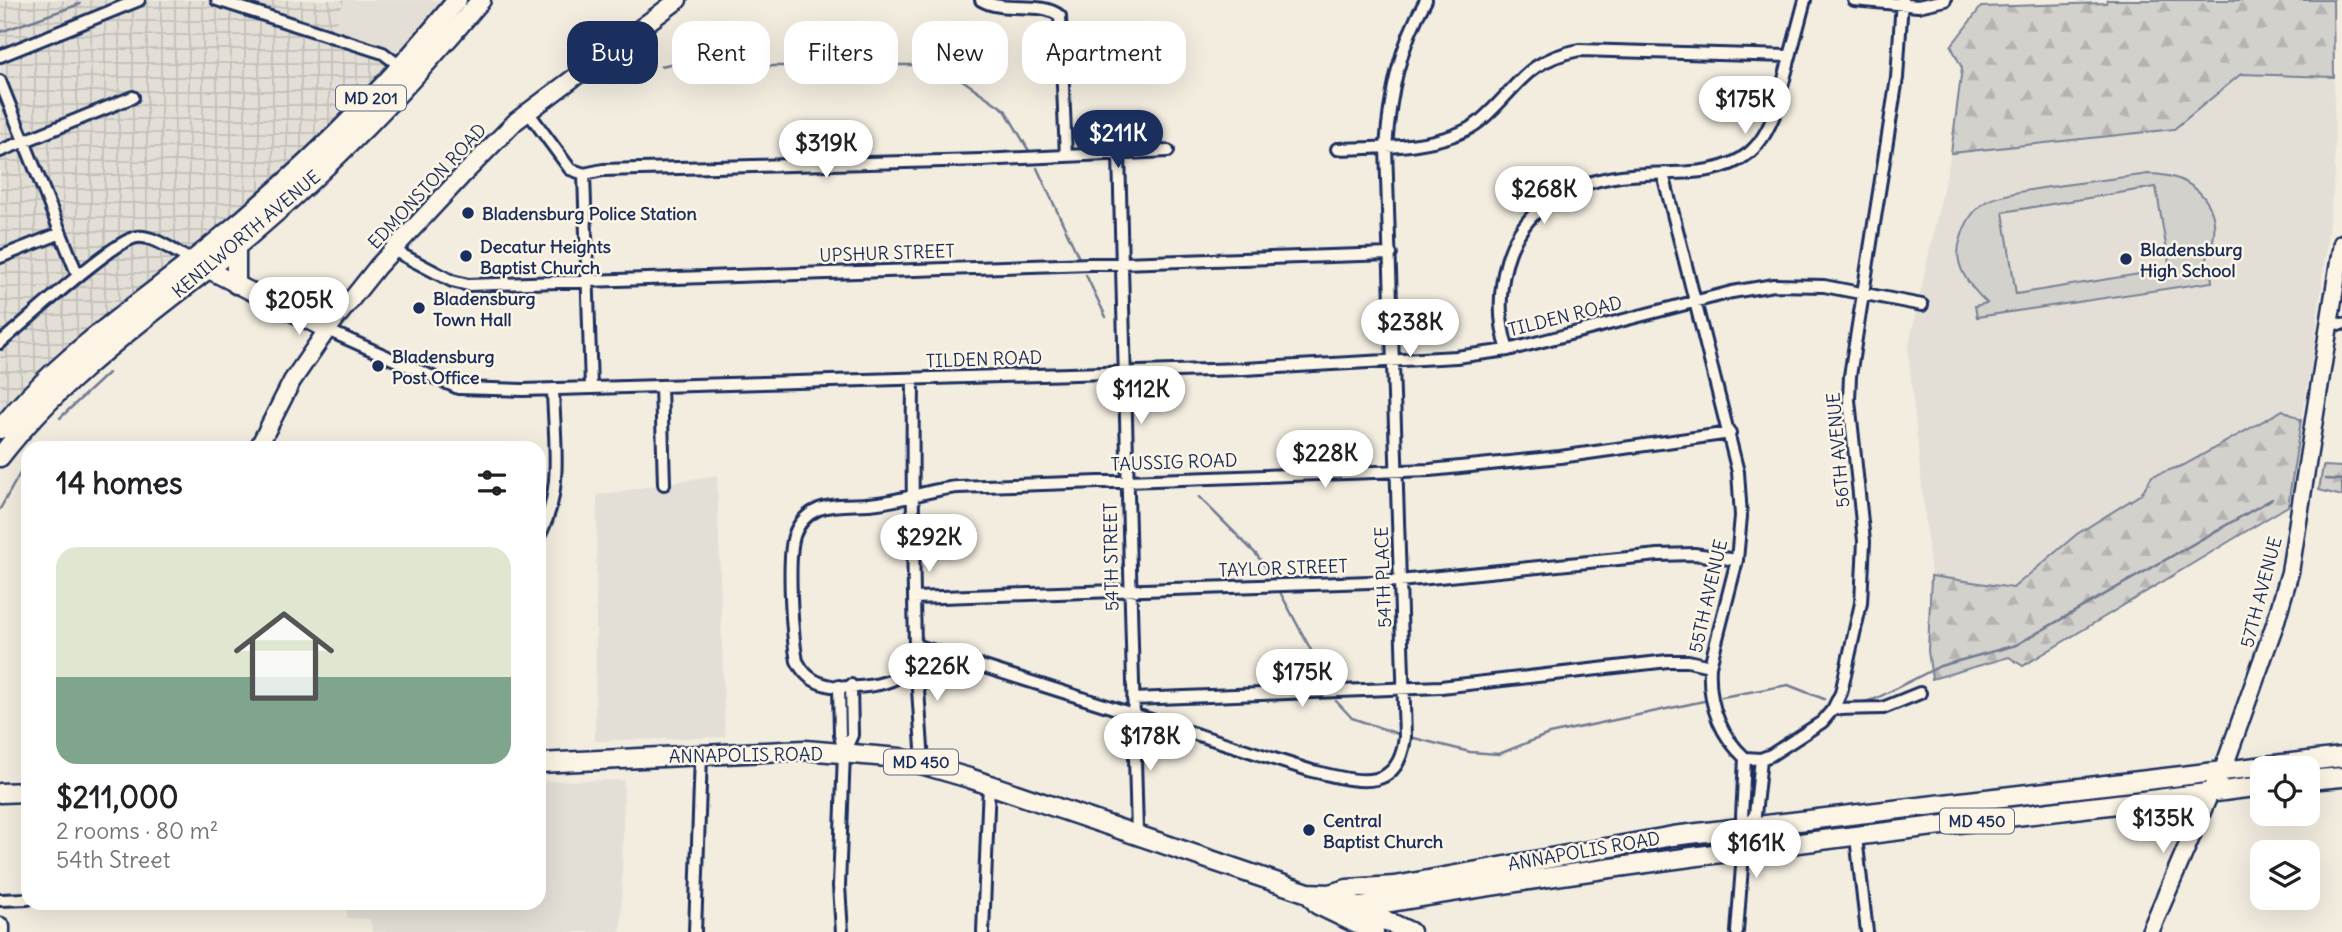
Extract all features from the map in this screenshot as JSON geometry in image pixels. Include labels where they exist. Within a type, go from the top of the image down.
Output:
[{"type":"main road","name":"KENILWORTH AVENUE","points":[[0,457],[31,420],[82,369],[310,161],[401,66],[457,0]]},
{"type":"main road","name":"KENILWORTH AVENUE","points":[[0,429],[65,361],[199,265],[236,246],[351,145],[415,79],[481,0]]},
{"type":"main road","points":[[236,246],[236,284]]},
{"type":"main road","name":"ANNAPOLIS ROAD","points":[[546,763],[805,750],[923,763],[1137,833],[1308,893]]},
{"type":"main road","name":"ANNAPOLIS ROAD","points":[[1329,894],[1347,889],[1395,886],[1643,840],[2342,757]]},
{"type":"main road","points":[[2320,779],[2342,777]]},
{"type":"main road","name":"ANNAPOLIS ROAD","points":[[1337,914],[1355,908],[1743,848],[1856,837],[2250,788]]},
{"type":"main road","points":[[0,793],[21,792]]},
{"type":"main road","name":"MD 450","points":[[1308,893],[1329,894]]},
{"type":"main road","name":"MD 450","points":[[1308,893],[1318,905],[1337,914]]},
{"type":"main road","points":[[1329,894],[1403,928]]},
{"type":"main road","points":[[1398,902],[1403,928]]},
{"type":"main road","points":[[1337,914],[1374,932]]},
{"type":"main road","points":[[0,927],[0,932]]},
{"type":"street","points":[[0,56],[139,0]]},
{"type":"street","points":[[217,0],[383,53],[415,79]]},
{"type":"street","name":"EDMONSTON ROAD","points":[[262,441],[292,381],[327,330],[393,250],[484,153],[528,112],[678,0]]},
{"type":"street","points":[[981,0],[989,5],[1051,9],[1060,16],[1061,21]]},
{"type":"street","name":"54TH PLACE","points":[[915,645],[1263,758],[1362,782],[1376,780],[1395,766],[1402,755],[1405,737],[1387,148],[1394,80],[1401,53],[1426,0]]},
{"type":"street","points":[[1508,350],[1502,328],[1501,295],[1509,255],[1525,223],[1552,199],[1605,177],[1713,169],[1748,154],[1768,131],[1805,0]]},
{"type":"street","points":[[1854,0],[1902,2],[1918,6],[1945,0]]},
{"type":"street","name":"56TH AVENUE","points":[[1833,709],[1848,665],[1864,572],[1864,541],[1849,400],[1861,295],[1899,65],[1902,2]]},
{"type":"street","points":[[1337,149],[1387,148],[1464,131],[1480,122],[1529,71],[1556,55],[1608,49],[1789,57]]},
{"type":"street","points":[[0,81],[78,276]]},
{"type":"street","points":[[1064,84],[1066,156]]},
{"type":"street","points":[[0,151],[133,97]]},
{"type":"street","points":[[528,112],[570,169],[584,174],[603,170],[1168,151]]},
{"type":"street","name":"54TH STREET","points":[[1119,154],[1137,833]]},
{"type":"street","points":[[584,174],[591,387]]},
{"type":"street","name":"55TH AVENUE","points":[[1663,174],[1730,433],[1740,496],[1737,560],[1710,666],[1713,708],[1724,732],[1745,758]]},
{"type":"street","points":[[0,257],[61,233]]},
{"type":"street","points":[[0,342],[78,276],[118,246],[137,237],[159,244],[199,265]]},
{"type":"street","name":"57TH AVENUE","points":[[2150,932],[2210,793],[2223,771],[2275,624],[2290,572],[2337,323],[2342,243]]},
{"type":"street","name":"UPSHUR STREET","points":[[393,250],[460,284],[1391,254]]},
{"type":"street","name":"TILDEN ROAD","points":[[199,265],[327,330],[458,388],[553,389],[913,381],[1395,362],[1508,350],[1694,302],[1774,285],[1824,286],[1923,305]]},
{"type":"street","points":[[913,381],[915,645],[923,763]]},
{"type":"street","points":[[661,386],[664,484]]},
{"type":"street","points":[[546,521],[552,508],[555,490],[553,389]]},
{"type":"street","name":"TAUSSIG ROAD","points":[[845,686],[811,678],[797,660],[792,555],[797,528],[817,510],[880,503],[912,494],[958,487],[1398,473],[1539,460],[1730,433]]},
{"type":"street","name":"TAYLOR STREET","points":[[914,598],[1399,581],[1484,575],[1658,555],[1694,554],[1737,560]]},
{"type":"street","points":[[842,932],[839,886],[845,686],[882,683],[899,676],[909,666],[915,645]]},
{"type":"street","points":[[1132,699],[1404,689],[1489,683],[1668,661],[1688,660],[1710,666]]},
{"type":"street","points":[[1737,932],[1745,827],[1742,817],[1745,758],[1761,759],[1809,730],[1833,709],[1883,708],[1920,693]]},
{"type":"street","points":[[695,932],[701,755]]},
{"type":"street","points":[[1745,827],[1755,815],[1761,759]]},
{"type":"street","points":[[983,932],[989,784]]},
{"type":"street","points":[[1856,837],[1867,932]]},
{"type":"street","points":[[0,900],[21,899]]},
{"type":"shaded area","points":[[0,0],[344,0],[332,38],[401,66],[0,429]]},
{"type":"shaded area","points":[[344,0],[457,0],[401,66],[332,38]]},
{"type":"shaded area","name":"Bladensburg High School","points":[[2241,74],[2334,77],[2335,174],[2313,357],[2301,420],[2283,410],[2184,465],[2152,475],[2141,494],[2077,534],[2013,588],[1931,576],[1908,349],[1951,153],[2174,129]]},
{"type":"shaded area","points":[[717,475],[725,737],[595,741],[597,495]]},
{"type":"shaded area","points":[[624,780],[621,932],[372,932],[370,919],[347,918],[347,910],[546,910],[546,781]]},
{"type":"green space","points":[[2107,0],[2333,0],[2334,77],[2241,74],[2174,129],[1951,153],[1962,68],[1951,46],[1981,7],[2106,3]]},
{"type":"green space","points":[[2148,174],[2168,176],[2185,182],[2199,192],[2208,204],[2213,218],[2214,235],[2210,252],[2200,271],[2211,270],[2212,282],[1977,317],[1975,306],[1987,303],[1968,282],[1958,257],[1967,223],[1979,207],[1995,198],[2014,193]],"holes":[[[2156,187],[2170,269],[2016,294],[2003,212]]]},
{"type":"green space","points":[[2283,410],[2301,420],[2288,506],[2023,666],[2009,657],[1932,679],[1928,651],[1931,576],[2013,588],[2077,534],[2141,494],[2152,476],[2184,465]]},
{"type":"green space","points":[[2323,466],[2342,467],[2342,496],[2319,490]]},
{"type":"waterway","points":[[0,32],[80,4]]},
{"type":"waterway","points":[[661,66],[702,57],[761,66],[795,66],[822,71],[853,65],[926,65],[955,75],[1005,110],[1029,151]]},
{"type":"waterway","points":[[1037,168],[1079,258]]},
{"type":"waterway","points":[[1086,275],[1106,317]]},
{"type":"waterway","points":[[60,418],[108,373]]},
{"type":"waterway","points":[[0,509],[21,472]]},
{"type":"waterway","points":[[2325,479],[2342,480]]},
{"type":"waterway","points":[[1199,497],[1256,554],[1273,577]]},
{"type":"waterway","points":[[1857,704],[1875,699],[1940,666],[2016,645],[2272,499]]},
{"type":"waterway","points":[[1281,594],[1329,684]]},
{"type":"waterway","points":[[1722,697],[1788,685],[1824,699]]},
{"type":"waterway","points":[[1336,701],[1352,718],[1398,734]]},
{"type":"waterway","points":[[1414,738],[1470,752],[1499,754],[1549,734],[1704,701]]},
{"type":"place","name":"Bladensburg Police Station","points":[[468,213]]},
{"type":"place","name":"Decatur Heights Baptist Church","points":[[466,256]]},
{"type":"place","name":"Bladensburg High School","points":[[2126,259]]},
{"type":"place","name":"Bladensburg Town Hall","points":[[419,308]]},
{"type":"place","name":"Bladensburg Post Office","points":[[378,366]]},
{"type":"place","name":"Central Baptist Church","points":[[1309,830]]}]
